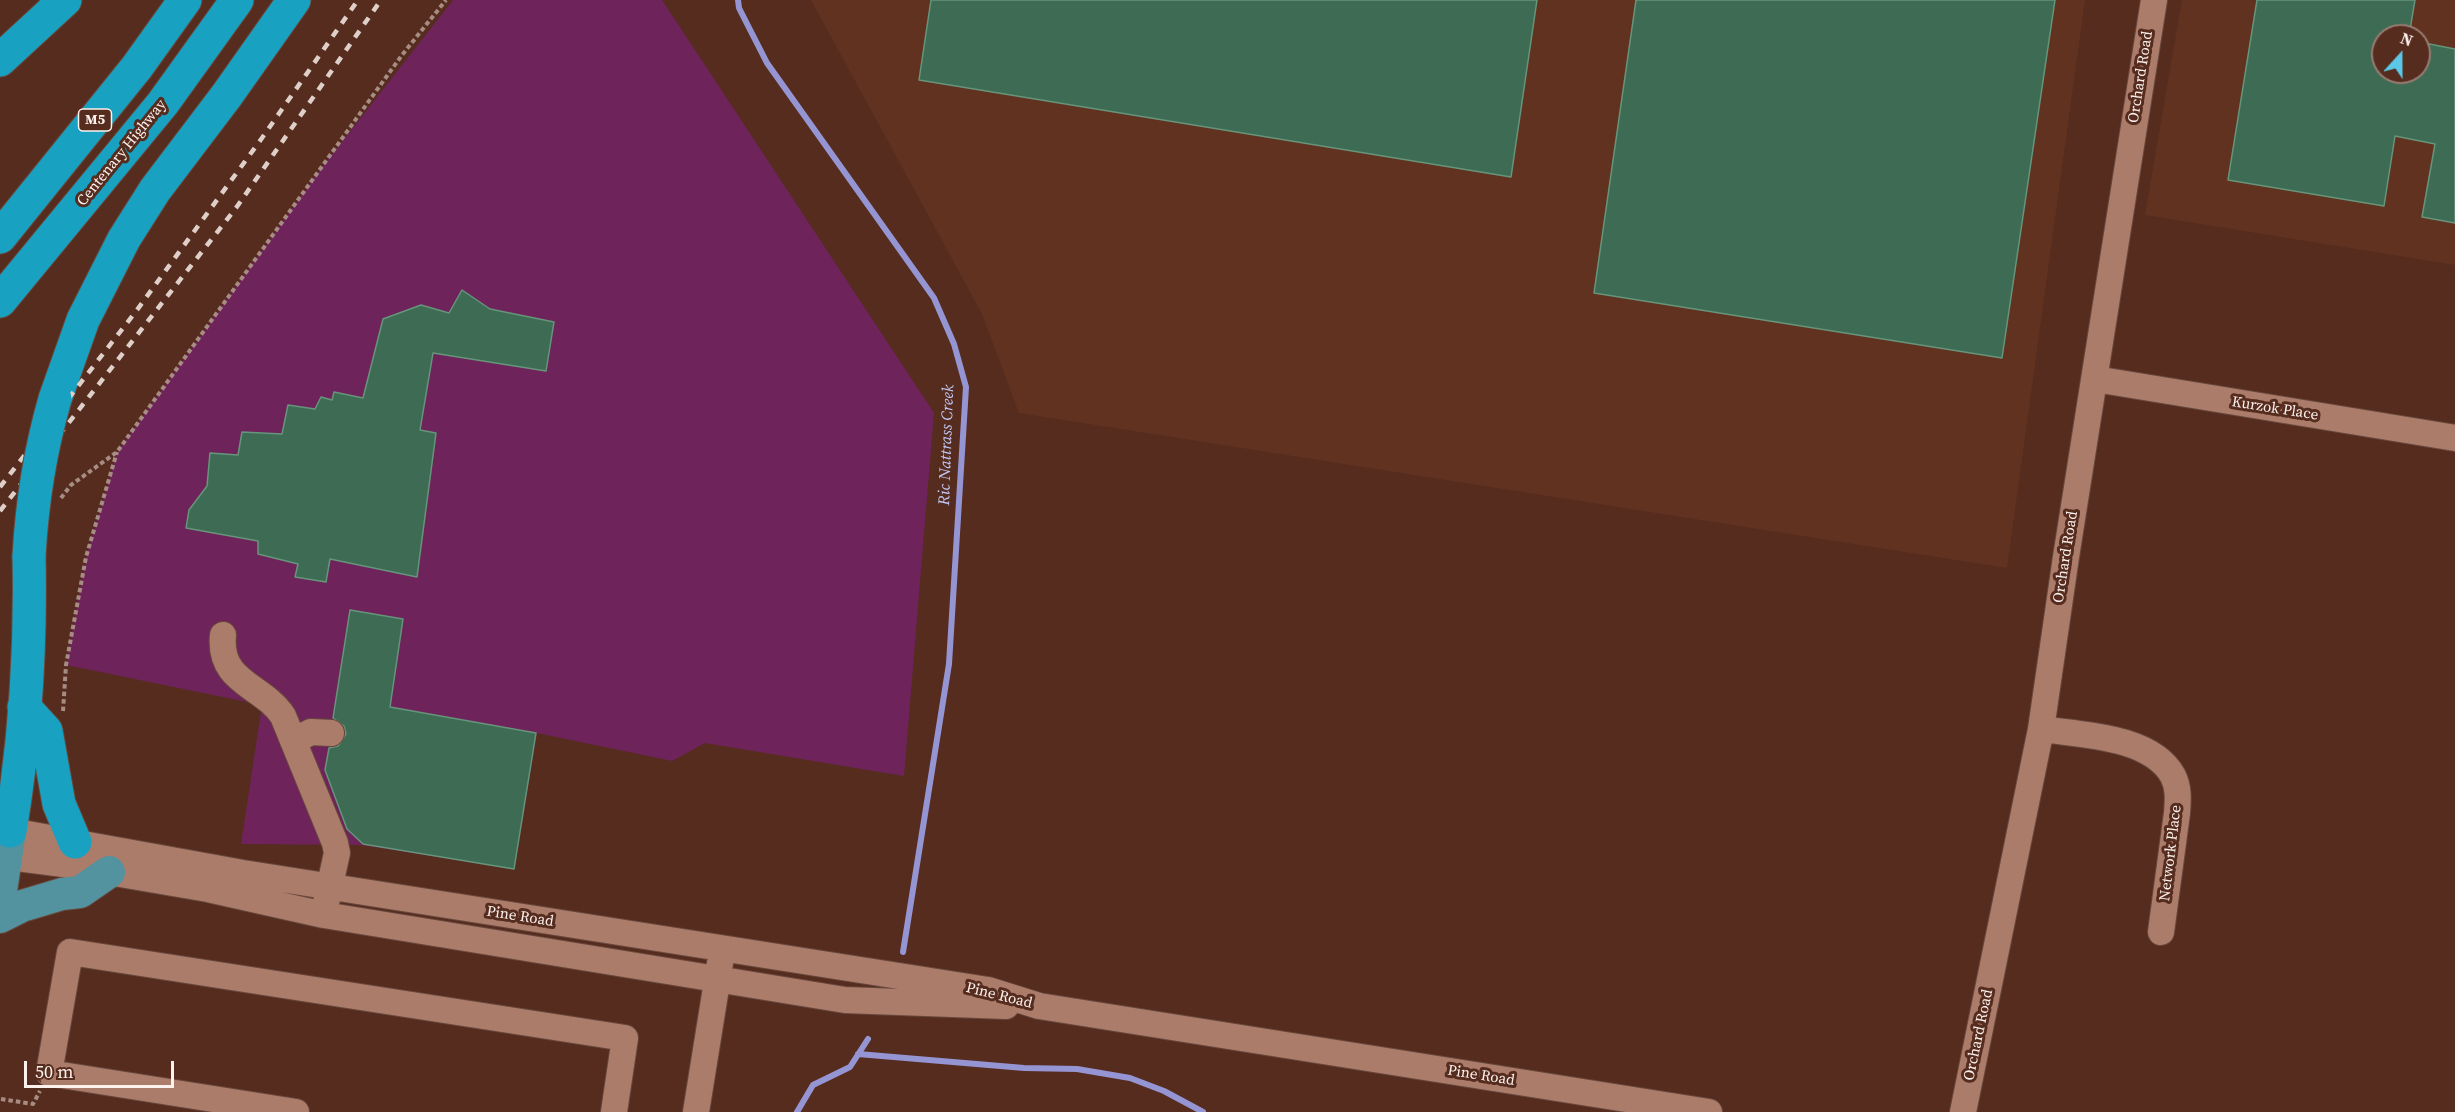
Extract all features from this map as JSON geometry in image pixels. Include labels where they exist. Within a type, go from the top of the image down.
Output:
[{"type":"highway","points":[[0,60],[65,0]]},
{"type":"highway","name":"M5","points":[[0,237],[105,107],[185,0]]},
{"type":"highway","name":"Centenary Highway","points":[[0,301],[163,103],[237,0]]},
{"type":"highway","points":[[4,843],[16,797],[24,707],[30,597],[31,514],[36,477],[55,399],[83,320],[124,239],[154,190],[227,94],[294,0]]},
{"type":"highway","points":[[24,707],[46,731],[59,804],[75,842]]},
{"type":"main road","points":[[0,898],[4,843]]},
{"type":"main road","points":[[0,917],[22,906],[80,892],[109,872]]},
{"type":"street","name":"Orchard Road","points":[[1963,1112],[2041,729],[2154,0]]},
{"type":"street","name":"Kurzok Place","points":[[2095,379],[2455,438]]},
{"type":"street","points":[[223,635],[222,647],[241,682],[275,704],[293,741],[334,843],[337,853],[324,915]]},
{"type":"street","name":"Network Place","points":[[2041,729],[2119,741],[2145,750],[2163,761],[2174,777],[2178,793],[2177,813],[2161,932]]},
{"type":"street","points":[[293,741],[311,732],[331,733]]},
{"type":"street","name":"Pine Road","points":[[4,843],[75,842],[330,887],[988,990],[1039,1006],[1709,1112]]},
{"type":"street","name":"Pine Road","points":[[4,843],[109,872],[207,889],[324,915],[717,980],[845,999],[977,1006],[1039,1006]]},
{"type":"street","points":[[696,1112],[722,948]]},
{"type":"street","points":[[297,1112],[49,1073],[70,952],[625,1038],[614,1112]]},
{"type":"path","points":[[57,503],[71,485],[117,452],[395,65],[446,0]]},
{"type":"path","points":[[62,720],[66,665],[86,557],[117,452]]},
{"type":"path","points":[[1,1099],[33,1104]]},
{"type":"shaded area","points":[[453,0],[662,0],[934,413],[904,776],[705,743],[672,761],[537,733],[514,869],[361,845],[241,844],[262,705],[66,665],[86,557],[117,452],[319,171]]},
{"type":"shaded area","points":[[811,0],[2085,0],[2007,568],[1019,413],[982,314]]},
{"type":"shaded area","points":[[2182,0],[2455,0],[2455,265],[2145,215]]},
{"type":"building","points":[[931,0],[1537,0],[1511,177],[919,80]]},
{"type":"building","points":[[1636,0],[2055,0],[2002,358],[1594,293]]},
{"type":"building","points":[[2257,0],[2415,0],[2411,24],[2371,24],[2371,84],[2431,84],[2431,44],[2455,49],[2455,223],[2422,217],[2435,144],[2395,136],[2384,206],[2228,180]]},
{"type":"building","points":[[462,290],[490,309],[554,322],[546,371],[433,353],[420,430],[436,433],[417,577],[330,559],[326,582],[295,577],[298,564],[258,554],[258,541],[186,528],[189,510],[207,486],[210,453],[238,455],[242,432],[282,434],[288,405],[315,409],[321,397],[332,400],[334,392],[363,398],[383,319],[421,305],[449,313]]},
{"type":"building","points":[[350,610],[403,619],[390,707],[536,733],[514,869],[363,844],[347,829],[325,770],[329,748],[338,746],[346,734],[344,726],[333,718]]},
{"type":"waterway","name":"Ric Nattrass Creek","points":[[738,0],[739,8],[767,63],[934,298],[954,344],[966,387],[949,664],[903,952]]},
{"type":"waterway","name":"Ric Nattrass Creek","points":[[797,1112],[813,1085],[850,1067],[868,1039]]},
{"type":"waterway","points":[[858,1054],[1024,1068],[1077,1069],[1130,1078],[1164,1091],[1203,1112]]},
{"type":"railway","points":[[0,487],[137,310],[262,138],[358,0]]},
{"type":"railway","points":[[0,511],[236,208],[381,0]]}]
